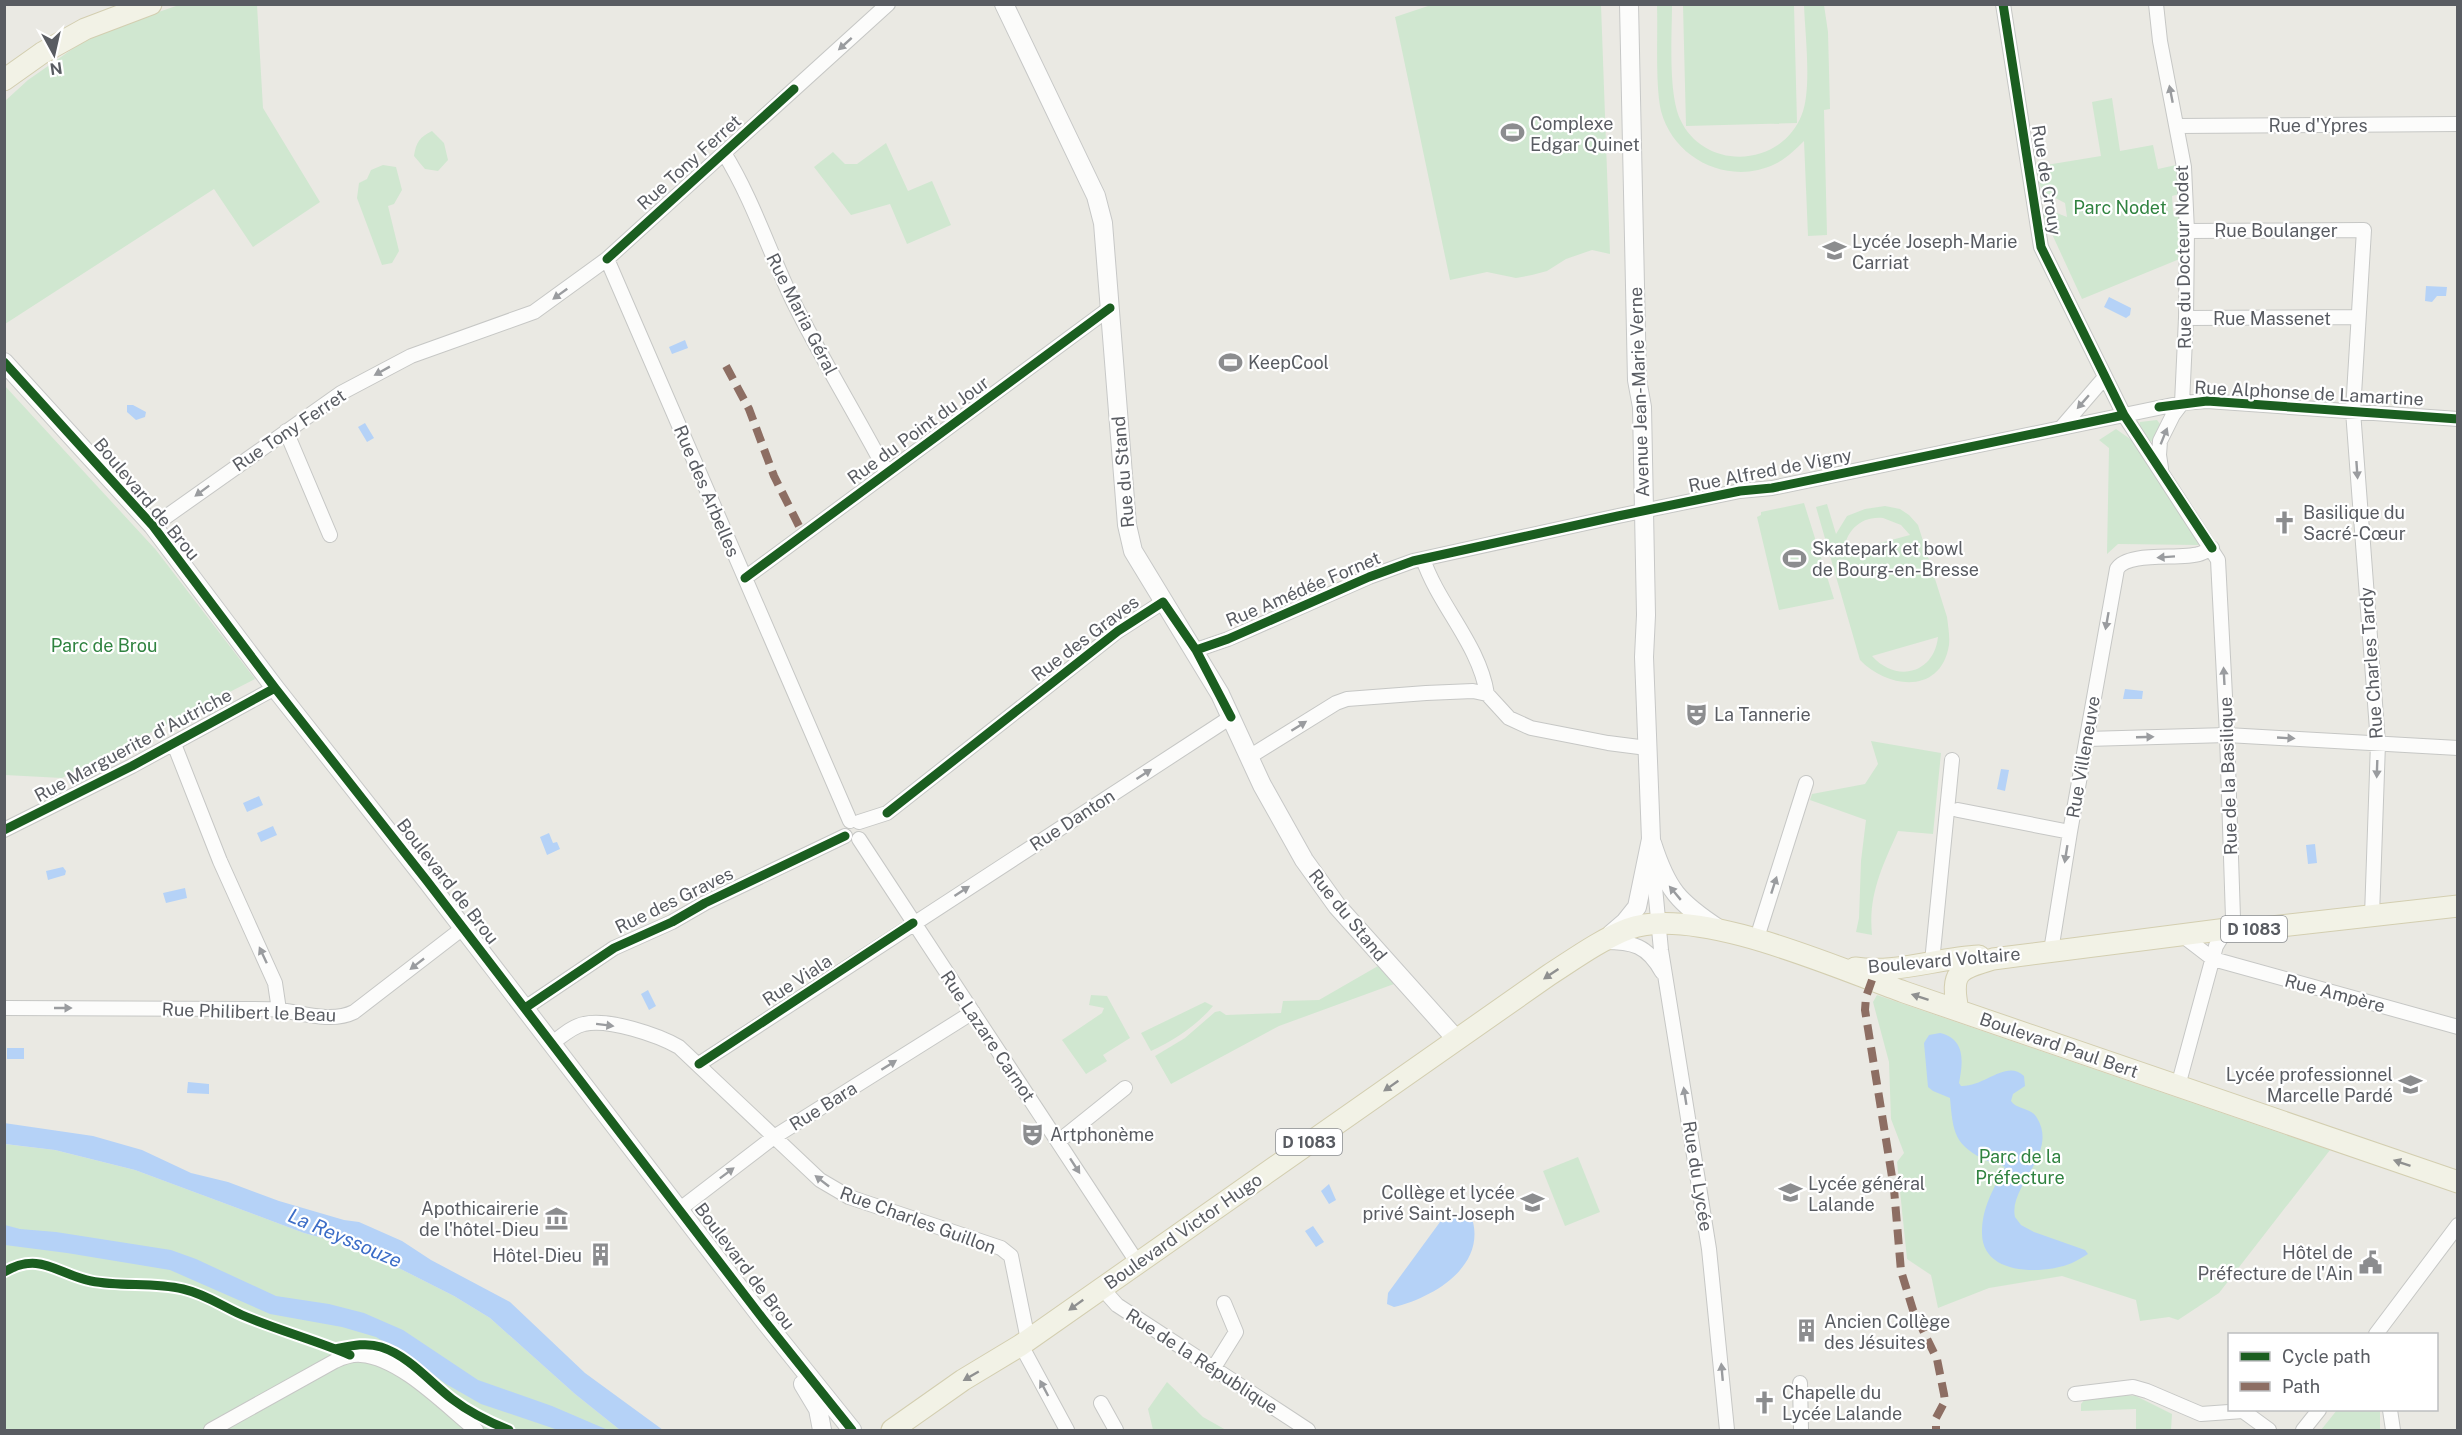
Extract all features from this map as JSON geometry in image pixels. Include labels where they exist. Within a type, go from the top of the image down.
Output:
[{"type":"main road","points":[[4,71],[30,49],[78,19],[108,4]]},
{"type":"main road","points":[[4,81],[42,53],[85,29],[151,4]]},
{"type":"main road","name":"Boulevard Voltaire","points":[[1958,1010],[1955,985],[1959,973],[1965,967],[1993,960],[2227,929],[2254,929],[2457,906]]},
{"type":"main road","name":"Boulevard Victor Hugo","points":[[892,1431],[1600,942],[1628,929],[1658,922]]},
{"type":"main road","name":"Boulevard Paul Bert","points":[[1658,922],[1677,922],[1720,930],[1837,965],[1872,981],[2457,1182]]},
{"type":"main road","name":"Boulevard Voltaire","points":[[1837,965],[1867,970],[1908,967],[1972,956],[2051,951]]},
{"type":"street","name":"Rue Tony Ferret","points":[[153,526],[341,393],[411,356],[534,312],[607,259],[888,4]]},
{"type":"street","name":"Rue du Stand","points":[[1004,4],[1096,196],[1102,223],[1129,539],[1138,563],[1196,650],[1231,717],[1262,785],[1304,861],[1337,906],[1457,1040]]},
{"type":"street","name":"Avenue Jean-Marie Verne","points":[[1629,4],[1636,380],[1642,407],[1647,748],[1658,922]]},
{"type":"street","name":"Rue de Crouy","points":[[2003,4],[2041,247],[2124,415]]},
{"type":"street","name":"Rue du Docteur Nodet","points":[[2156,4],[2160,40],[2184,167],[2187,231],[2182,403]]},
{"type":"street","name":"Rue d'Ypres","points":[[2178,126],[2457,124]]},
{"type":"street","name":"Rue Maria Géral","points":[[724,153],[738,178],[796,307],[857,423],[887,473]]},
{"type":"street","name":"Rue Boulanger","points":[[2187,231],[2364,230]]},
{"type":"street","name":"Rue Charles Tardy","points":[[2364,230],[2352,411],[2378,743],[2372,916]]},
{"type":"street","name":"Rue des Arbelles","points":[[607,259],[744,578],[854,822]]},
{"type":"street","name":"Rue du Point du Jour","points":[[744,578],[1110,308]]},
{"type":"street","name":"Rue Massenet","points":[[2186,318],[2358,317]]},
{"type":"street","name":"Boulevard de Brou","points":[[4,362],[153,526],[275,688],[852,1431]]},
{"type":"street","points":[[2061,428],[2104,377]]},
{"type":"street","name":"Rue Alphonse de Lamartine","points":[[2124,415],[2182,403],[2207,401],[2457,419]]},
{"type":"street","name":"Rue de la Basilique","points":[[2162,473],[2159,455],[2160,441],[2182,403]]},
{"type":"street","name":"Rue Alfred de Vigny","points":[[1423,559],[1740,491],[1772,488],[2124,415]]},
{"type":"street","name":"Rue de la Basilique","points":[[2124,415],[2218,560],[2233,918],[2216,946],[2178,1086]]},
{"type":"street","points":[[286,431],[330,534]]},
{"type":"street","name":"Rue Villeneuve","points":[[2051,951],[2115,574],[2120,564],[2133,560],[2198,555],[2212,548]]},
{"type":"street","points":[[1423,559],[1434,584],[1484,673],[1487,694],[1509,718],[1530,728],[1608,744],[1647,748]]},
{"type":"street","name":"Rue Amédée Fornet","points":[[1196,650],[1228,639],[1378,573],[1423,559]]},
{"type":"street","name":"Rue des Graves","points":[[854,822],[887,813],[1118,631],[1163,602]]},
{"type":"street","name":"Rue Marguerite d'Autriche","points":[[6,828],[174,744],[275,688]]},
{"type":"street","points":[[1249,757],[1336,703],[1347,699],[1462,692],[1487,694]]},
{"type":"street","name":"Rue Danton","points":[[913,923],[1231,717]]},
{"type":"street","points":[[2087,739],[2227,735],[2457,748]]},
{"type":"street","points":[[174,744],[220,861],[275,983],[279,1010]]},
{"type":"street","points":[[1932,962],[1952,760]]},
{"type":"street","points":[[1756,941],[1806,783]]},
{"type":"street","points":[[1958,810],[2070,832]]},
{"type":"street","points":[[852,838],[863,831],[854,822]]},
{"type":"street","name":"Rue des Graves","points":[[525,1008],[614,948],[672,922],[705,903],[852,838]]},
{"type":"street","name":"Rue Lazare Carnot","points":[[852,838],[973,1012],[1137,1262]]},
{"type":"street","points":[[1651,839],[1661,872],[1674,894],[1691,910],[1720,930]]},
{"type":"street","points":[[1600,942],[1625,922],[1637,907],[1651,839]]},
{"type":"street","name":"Rue du Lycée","points":[[1658,922],[1709,1249],[1726,1431]]},
{"type":"street","name":"Rue Viala","points":[[699,1064],[913,923]]},
{"type":"street","name":"Rue Philibert le Beau","points":[[4,1008],[279,1010],[307,1015],[349,1015],[463,928]]},
{"type":"street","points":[[2183,936],[2212,959]]},
{"type":"street","points":[[1600,942],[1640,946],[1650,954],[1666,980]]},
{"type":"street","name":"Rue Ampère","points":[[2212,959],[2457,1027]]},
{"type":"street","name":"Rue Bara","points":[[680,1209],[774,1137],[973,1012]]},
{"type":"street","name":"Rue Charles Guillon","points":[[552,1043],[582,1024],[612,1025],[664,1038],[699,1064],[820,1180],[849,1197],[1001,1248],[1011,1256],[1024,1342],[1067,1431]]},
{"type":"street","points":[[1059,1142],[1125,1088]]},
{"type":"street","points":[[2378,1333],[2457,1225]]},
{"type":"street","name":"Rue de la République","points":[[1101,1287],[1117,1305],[1308,1431]]},
{"type":"street","points":[[1213,1370],[1236,1332],[1224,1303]]},
{"type":"street","points":[[763,1319],[818,1409],[822,1431]]},
{"type":"street","points":[[211,1431],[334,1361],[350,1355],[360,1355],[391,1364],[427,1389],[476,1431]]},
{"type":"street","points":[[1800,1383],[1801,1431]]},
{"type":"street","points":[[2075,1394],[2133,1387],[2147,1390],[2201,1414],[2243,1411],[2269,1431]]},
{"type":"street","points":[[1101,1403],[1116,1431]]},
{"type":"street","points":[[2303,1431],[2318,1411]]},
{"type":"street","points":[[2390,1411],[2394,1431]]},
{"type":"green space","name":"Complexe Edgar Quinet","points":[[1434,4],[1601,5],[1610,254],[1592,250],[1566,259],[1547,271],[1516,278],[1487,272],[1450,280],[1395,17]]},
{"type":"green space","points":[[257,5],[263,108],[320,202],[253,247],[214,189],[5,324],[5,101],[28,80],[81,43],[124,24],[176,6]]},
{"type":"green space","points":[[1657,5],[1672,5],[1672,79],[1680,119],[1691,136],[1706,148],[1724,155],[1742,157],[1761,153],[1778,145],[1792,132],[1802,114],[1807,90],[1804,5],[1824,5],[1828,32],[1830,109],[1824,110],[1827,235],[1808,236],[1804,141],[1775,164],[1758,170],[1740,172],[1723,170],[1706,164],[1691,155],[1678,143],[1668,128],[1659,100]]},
{"type":"green space","points":[[1683,5],[1794,5],[1797,123],[1686,126]]},
{"type":"green space","name":"Parc Nodet","points":[[2112,98],[2120,151],[2153,145],[2158,169],[2176,165],[2180,194],[2172,196],[2173,212],[2181,213],[2182,258],[2082,299],[2039,206],[2067,217],[2065,203],[2042,191],[2034,167],[2101,156],[2092,102]]},
{"type":"green space","points":[[432,131],[444,143],[448,160],[438,171],[425,169],[414,156],[419,140]]},
{"type":"green space","points":[[886,143],[908,191],[932,181],[951,225],[907,244],[890,204],[851,215],[814,167],[833,152],[845,164],[857,164]]},
{"type":"green space","points":[[383,165],[396,167],[402,190],[394,204],[388,206],[399,251],[392,263],[382,265],[357,198],[359,183],[367,179],[371,170]]},
{"type":"green space","name":"Parc de Brou","points":[[5,386],[156,550],[255,679],[62,778],[5,775]]},
{"type":"green space","points":[[2157,420],[2160,424],[2154,441],[2148,442],[2139,428],[2140,422]]},
{"type":"green space","points":[[2116,429],[2133,441],[2200,543],[2198,545],[2118,544],[2107,554],[2109,448],[2099,440]]},
{"type":"green space","name":"Skatepark et bowl de Bourg-en-Bresse","points":[[1804,503],[1834,599],[1779,610],[1757,517],[1761,515],[1761,512]]},
{"type":"green space","points":[[1827,504],[1836,534],[1847,516],[1865,509],[1885,506],[1900,509],[1918,525],[1947,617],[1949,645],[1944,661],[1936,673],[1912,682],[1898,681],[1872,670],[1860,660],[1816,507]],"holes":[[[1883,518],[1901,525],[1910,535],[1843,553],[1847,538],[1861,522]],[[1938,637],[1935,650],[1929,659],[1912,671],[1892,670],[1872,656]]]},
{"type":"green space","points":[[1871,741],[1941,753],[1933,834],[1898,831],[1874,894],[1872,935],[1856,932],[1866,820],[1810,800],[1812,794],[1865,784],[1878,764]]},
{"type":"green space","points":[[1378,966],[1394,984],[1279,1026],[1171,1084],[1155,1056],[1185,1038],[1215,1012],[1220,1011],[1226,1015],[1281,1013],[1283,1001],[1319,1000]]},
{"type":"green space","points":[[1091,995],[1107,996],[1130,1038],[1103,1055],[1107,1061],[1086,1074],[1062,1040],[1102,1013],[1104,1008],[1089,1005]]},
{"type":"green space","name":"Parc de la Préfecture","points":[[1877,995],[2330,1150],[2219,1293],[2178,1320],[2169,1317],[2140,1321],[2136,1300],[2062,1276],[1989,1288],[1938,1308],[1931,1275],[1907,1259],[1897,1162],[1904,1153],[1891,1119],[1889,1062],[1873,1002]]},
{"type":"green space","points":[[1205,1002],[1213,1006],[1200,1020],[1177,1037],[1151,1051],[1141,1033]]},
{"type":"green space","points":[[4,1144],[55,1150],[135,1170],[304,1233],[341,1243],[377,1257],[454,1296],[490,1318],[575,1394],[620,1430],[5,1430]]},
{"type":"green space","points":[[1578,1157],[1600,1212],[1565,1226],[1543,1171]]},
{"type":"green space","points":[[1167,1382],[1203,1417],[1226,1430],[1153,1430],[1148,1409]]},
{"type":"green space","points":[[2136,1396],[2172,1414],[2171,1430],[2136,1430],[2136,1409],[2081,1411],[2081,1404],[2086,1398]]},
{"type":"green space","points":[[2336,1411],[2380,1411],[2380,1430],[2321,1430]]},
{"type":"water","points":[[2426,286],[2447,287],[2446,296],[2437,296],[2432,302],[2425,301]]},
{"type":"water","points":[[2109,297],[2131,308],[2130,315],[2126,318],[2104,307]]},
{"type":"water","points":[[685,340],[688,348],[672,354],[669,347]]},
{"type":"water","points":[[127,405],[133,405],[146,412],[145,417],[136,420],[127,412]]},
{"type":"water","points":[[365,423],[374,438],[367,442],[358,427]]},
{"type":"water","points":[[2125,689],[2143,691],[2142,699],[2123,699]]},
{"type":"water","points":[[2001,769],[2009,770],[2005,791],[1997,789]]},
{"type":"water","points":[[259,796],[263,805],[247,812],[243,803]]},
{"type":"water","points":[[273,826],[277,835],[261,842],[257,833]]},
{"type":"water","points":[[549,833],[553,843],[557,842],[560,849],[547,855],[540,837]]},
{"type":"water","points":[[2315,844],[2317,863],[2308,864],[2306,845]]},
{"type":"water","points":[[63,867],[66,871],[65,875],[48,880],[46,871]]},
{"type":"water","points":[[185,888],[187,898],[166,903],[163,893]]},
{"type":"water","points":[[648,990],[656,1006],[649,1010],[641,994]]},
{"type":"water","points":[[1940,1033],[1954,1040],[1961,1052],[1959,1083],[1961,1086],[1970,1085],[2002,1072],[2017,1072],[2024,1076],[2025,1086],[2013,1094],[2011,1101],[2037,1118],[2042,1131],[2042,1144],[2019,1194],[2015,1205],[2015,1217],[2021,1225],[2034,1232],[2085,1250],[2088,1254],[2060,1267],[2031,1270],[2002,1264],[1992,1257],[1984,1246],[1982,1232],[1984,1214],[1989,1198],[2005,1167],[1968,1150],[1957,1137],[1954,1129],[1950,1098],[1928,1087],[1924,1043],[1929,1035]]},
{"type":"water","points":[[7,1048],[24,1048],[24,1059],[7,1059]]},
{"type":"water","points":[[188,1082],[209,1084],[209,1094],[187,1093]]},
{"type":"water","name":"La Reyssouze","points":[[4,1123],[93,1136],[142,1150],[191,1173],[228,1182],[279,1201],[344,1220],[359,1222],[402,1241],[431,1260],[510,1302],[585,1373],[663,1430],[620,1430],[575,1394],[490,1318],[454,1296],[377,1257],[341,1243],[304,1233],[135,1170],[55,1150],[5,1144]]},
{"type":"water","points":[[1329,1184],[1336,1200],[1329,1204],[1321,1191]]},
{"type":"water","points":[[1457,1215],[1473,1222],[1474,1238],[1471,1253],[1463,1267],[1439,1288],[1424,1296],[1394,1307],[1387,1304],[1388,1293],[1440,1222],[1447,1216]]},
{"type":"water","points":[[5,1225],[171,1250],[276,1296],[329,1304],[364,1313],[403,1330],[478,1380],[552,1406],[608,1430],[558,1430],[481,1404],[446,1384],[408,1356],[376,1337],[342,1327],[270,1314],[170,1270],[5,1245]]},
{"type":"water","points":[[1313,1226],[1324,1242],[1316,1247],[1305,1231]]},
{"type":"marked path","points":[[726,366],[749,409],[774,476],[803,534]]},
{"type":"marked path","points":[[1872,980],[1866,997],[1865,1010],[1894,1189],[1901,1271],[1913,1310],[1937,1359],[1945,1401],[1936,1418],[1936,1430]]},
{"type":"cycle path","points":[[2003,4],[2041,247],[2124,415],[2212,548]]},
{"type":"cycle path","points":[[607,259],[794,89]]},
{"type":"cycle path","points":[[745,578],[1110,308]]},
{"type":"cycle path","points":[[4,362],[153,526],[275,688],[427,881],[763,1319],[852,1430]]},
{"type":"cycle path","points":[[2159,407],[2207,401],[2458,419]]},
{"type":"cycle path","points":[[1196,650],[1228,639],[1369,577],[1413,561],[1618,516],[1740,491],[1772,488],[2124,415]]},
{"type":"cycle path","points":[[887,813],[1118,631],[1163,602],[1196,650],[1231,717]]},
{"type":"cycle path","points":[[4,830],[132,766],[275,688]]},
{"type":"cycle path","points":[[525,1008],[614,948],[672,922],[705,903],[845,836]]},
{"type":"cycle path","points":[[699,1064],[913,923]]},
{"type":"cycle path","points":[[4,1272],[17,1266],[38,1264],[91,1281],[183,1289],[255,1320],[350,1355]]},
{"type":"cycle path","points":[[335,1349],[370,1345],[391,1351],[410,1363],[459,1404],[509,1430]]},
{"type":"place","name":"Complexe Edgar Quinet","points":[[1512,133]]},
{"type":"place","name":"Lycée Joseph-Marie Carriat","points":[[1834,251]]},
{"type":"place","name":"KeepCool","points":[[1230,362]]},
{"type":"place","name":"Basilique du Sacré-Cœur","points":[[2285,522]]},
{"type":"place","name":"Skatepark et bowl de Bourg-en-Bresse","points":[[1794,558]]},
{"type":"place","name":"La Tannerie","points":[[1696,714]]},
{"type":"place","name":"Lycée professionnel Marcelle Pardé","points":[[2411,1084]]},
{"type":"place","name":"Artphonème","points":[[1032,1134]]},
{"type":"place","name":"Lycée général Lalande","points":[[1790,1193]]},
{"type":"place","name":"Collège et lycée privé Saint-Joseph","points":[[1533,1202]]},
{"type":"place","name":"Apothicairerie de l'hôtel-Dieu","points":[[557,1218]]},
{"type":"place","name":"Hôtel-Dieu","points":[[600,1255]]},
{"type":"place","name":"Hôtel de Préfecture de l'Ain","points":[[2371,1262]]},
{"type":"place","name":"Ancien Collège des Jésuites","points":[[1806,1331]]},
{"type":"place","name":"Chapelle du Lycée Lalande","points":[[1764,1402]]}]
